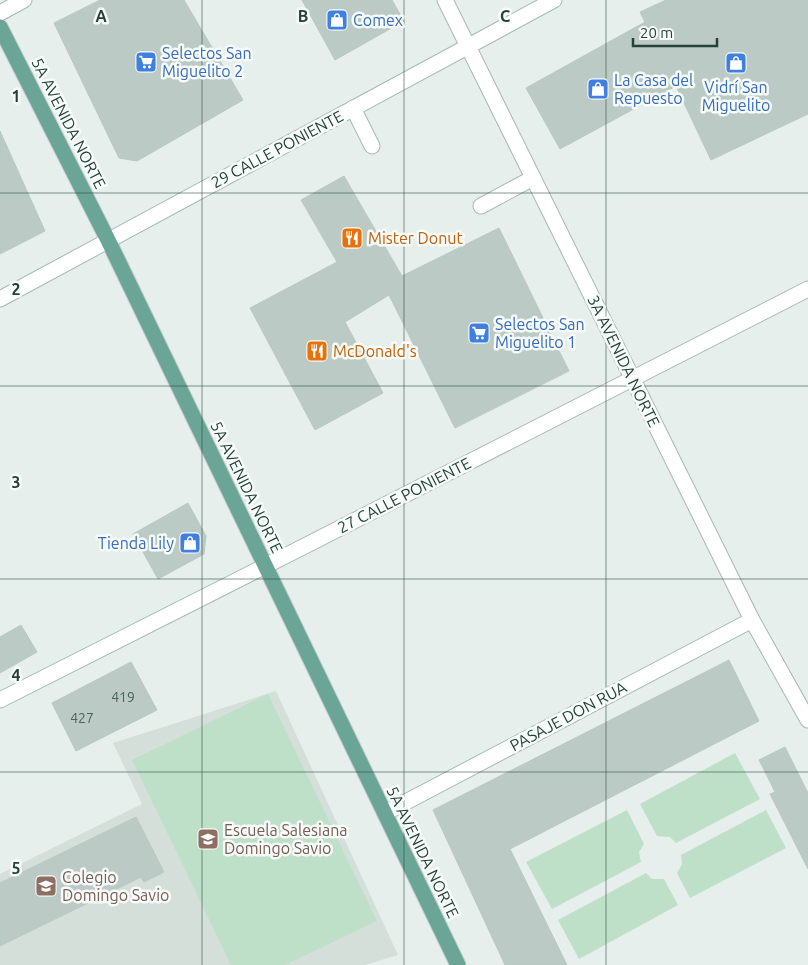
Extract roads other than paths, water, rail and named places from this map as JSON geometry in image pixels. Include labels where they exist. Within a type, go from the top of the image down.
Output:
[{"type":"main road","name":"5A AVENIDA NORTE","points":[[0,27],[108,240],[458,965]]},
{"type":"street","points":[[0,13],[24,0]]},
{"type":"street","name":"3A AVENIDA NORTE","points":[[445,0],[752,620],[808,720]]},
{"type":"street","name":"29 CALLE PONIENTE","points":[[0,299],[554,0]]},
{"type":"street","points":[[353,108],[372,146]]},
{"type":"street","points":[[481,206],[533,178]]},
{"type":"street","name":"27 CALLE PONIENTE","points":[[0,700],[808,289]]},
{"type":"street","name":"PASAJE DON RUA","points":[[385,813],[752,620]]},
{"type":"place","name":"Comex","points":[[337,20]]},
{"type":"place","name":"Selectos San Miguelito 2","points":[[146,62]]},
{"type":"place","name":"Vidrí San Miguelito","points":[[736,63]]},
{"type":"place","name":"La Casa del Repuesto","points":[[598,89]]},
{"type":"place","name":"Mister Donut","points":[[352,238]]},
{"type":"place","name":"Selectos San Miguelito 1","points":[[479,333]]},
{"type":"place","name":"McDonald's","points":[[317,351]]},
{"type":"place","name":"Tienda Lily","points":[[190,543]]},
{"type":"place","name":"Escuela Salesiana Domingo Savio","points":[[208,839]]},
{"type":"place","name":"Colegio Domingo Savio","points":[[46,886]]}]
